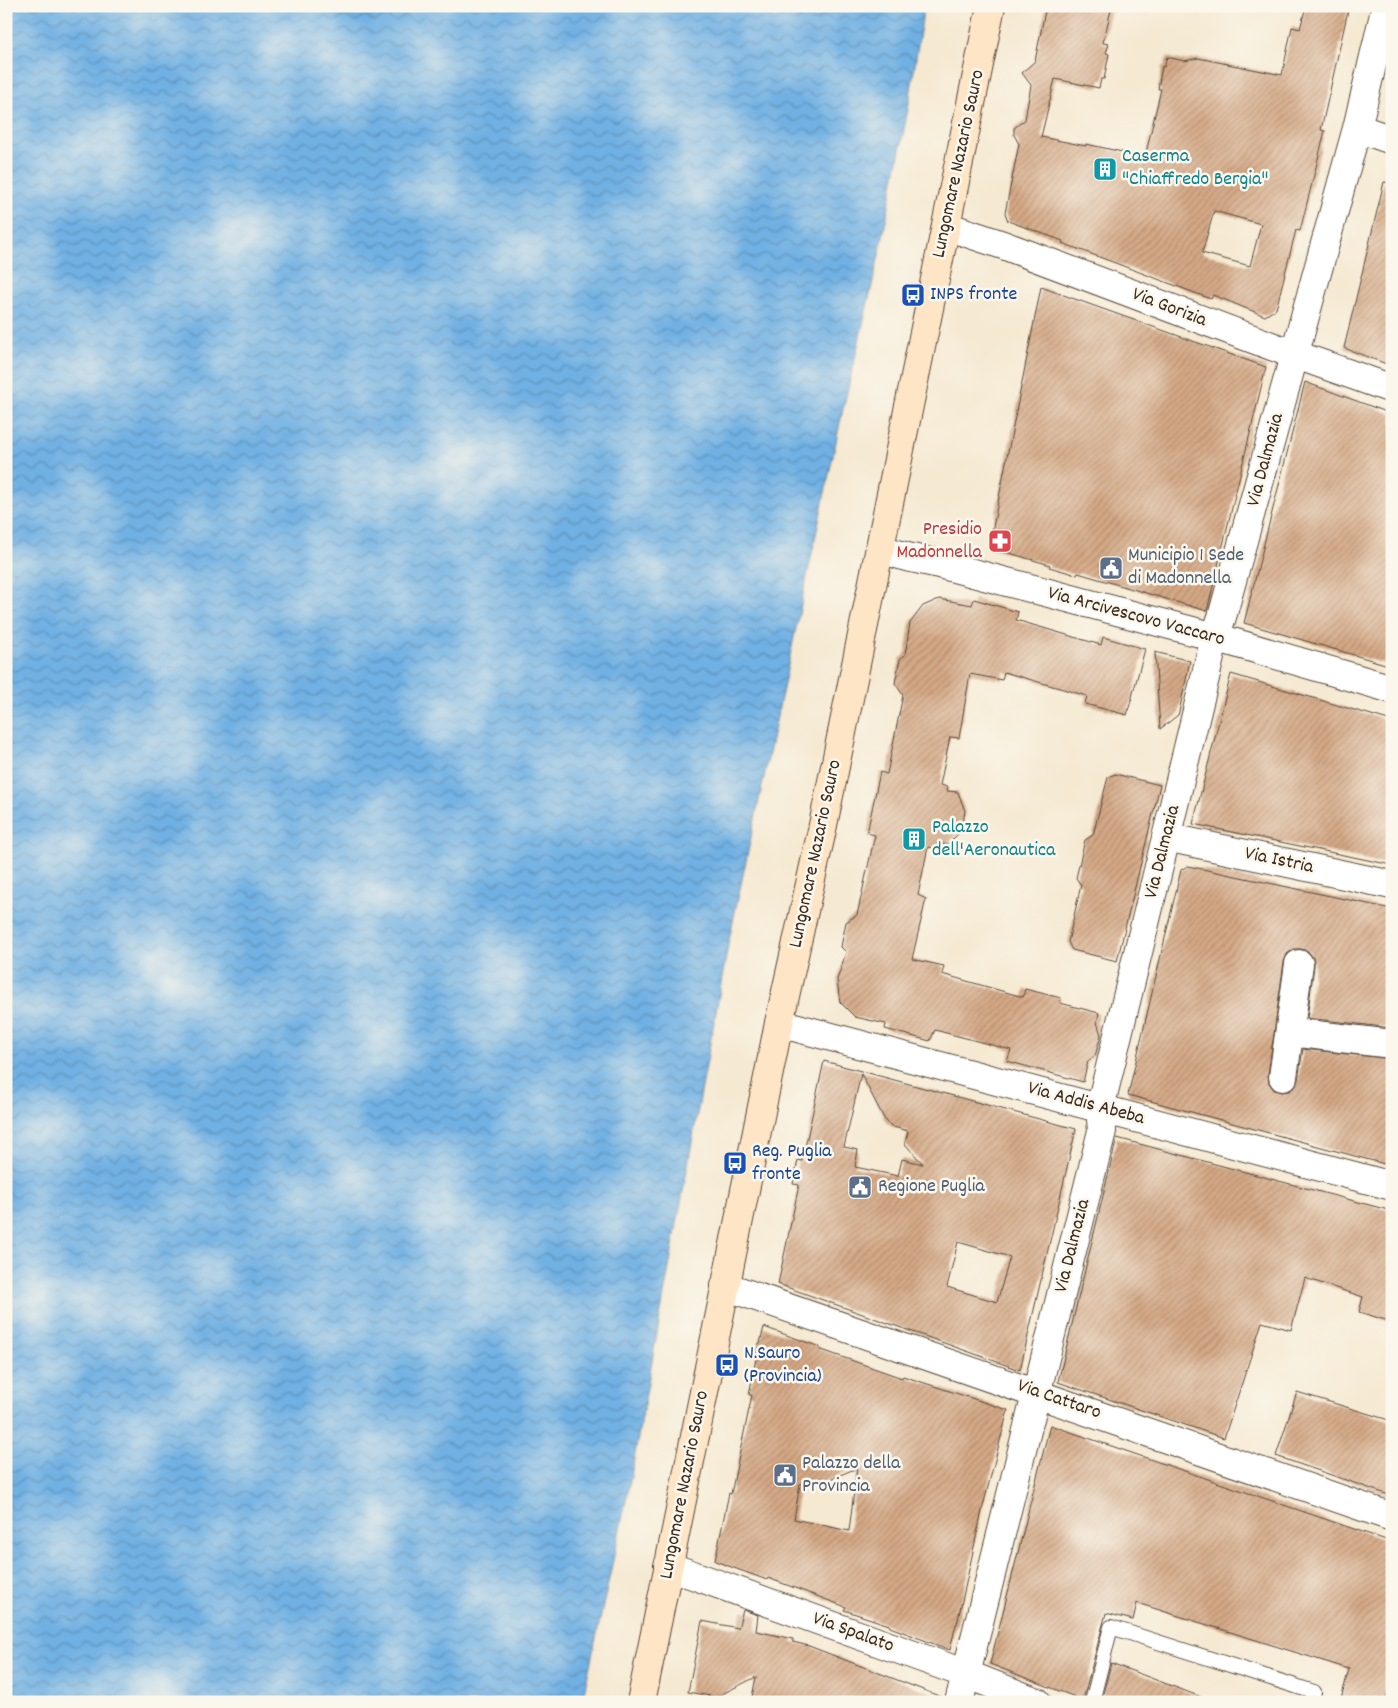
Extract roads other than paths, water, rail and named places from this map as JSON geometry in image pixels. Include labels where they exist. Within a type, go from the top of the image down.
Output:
[{"type":"main road","name":"Lungomare Nazario Sauro","points":[[641,1702],[779,1023],[822,830],[991,6]]},
{"type":"street","name":"Via Dalmazia","points":[[959,1702],[1102,1131],[1100,1108],[1215,638],[1225,608],[1357,128],[1386,6]]},
{"type":"street","points":[[1357,128],[1392,140]]},
{"type":"street","name":"Via Gorizia","points":[[946,226],[968,232],[1392,389]]},
{"type":"street","name":"Via Arcivescovo Vaccaro","points":[[880,549],[1215,638],[1392,690]]},
{"type":"street","name":"Via Istria","points":[[1166,838],[1392,885]]},
{"type":"street","points":[[1283,1077],[1299,964]]},
{"type":"street","name":"Via Addis Abeba","points":[[779,1023],[1392,1186]]},
{"type":"street","points":[[1290,1032],[1392,1044]]},
{"type":"street","name":"Via Cattaro","points":[[725,1286],[1036,1392],[1392,1517]]},
{"type":"street","name":"Via Spalato","points":[[668,1566],[966,1674],[1037,1702]]},
{"type":"lane","points":[[1092,1702],[1111,1628],[1314,1692]]},
{"type":"water","points":[[6,6],[924,6],[908,109],[880,251],[843,409],[729,940],[628,1492],[582,1702],[6,1702]]},
{"type":"place","name":"Caserma \"Chiaffredo Bergia\"","points":[[1105,169]]},
{"type":"place","name":"INPS fronte","points":[[913,295]]},
{"type":"place","name":"Presidio Madonnella","points":[[1000,541]]},
{"type":"place","name":"Municipio 1 Sede di Madonnella","points":[[1111,568]]},
{"type":"place","name":"Palazzo dell'Aeronautica","points":[[914,839]]},
{"type":"place","name":"Reg. Puglia fronte","points":[[735,1163]]},
{"type":"place","name":"Regione Puglia","points":[[860,1187]]},
{"type":"place","name":"N.Sauro (Provincia)","points":[[727,1365]]},
{"type":"place","name":"Palazzo della Provincia","points":[[785,1475]]}]
